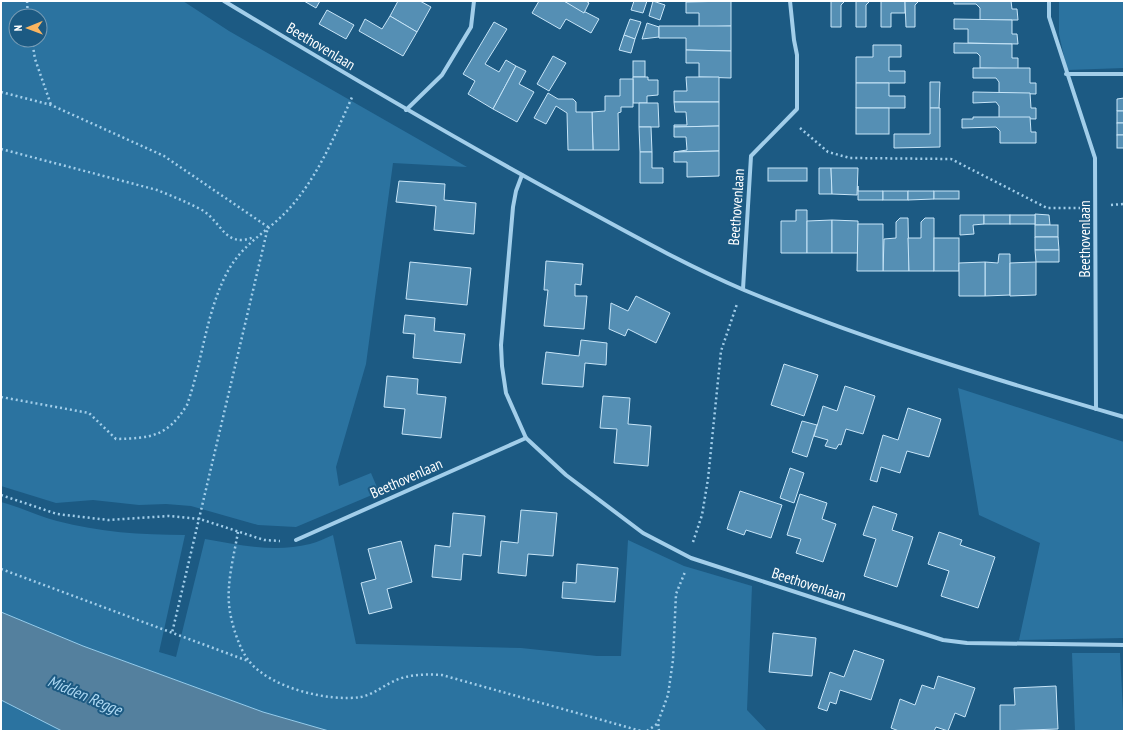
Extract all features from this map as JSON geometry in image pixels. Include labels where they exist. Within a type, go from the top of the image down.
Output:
[{"type":"street","name":"Beethovenlaan","points":[[224,1],[358,82],[522,175],[661,250],[743,289],[871,339],[1124,417]]},
{"type":"street","points":[[406,110],[442,74],[471,27],[474,1]]},
{"type":"street","name":"Beethovenlaan","points":[[743,289],[751,156],[797,109],[797,55],[790,1]]},
{"type":"street","name":"Beethovenlaan","points":[[1049,1],[1049,17],[1066,74],[1095,158],[1096,409]]},
{"type":"street","points":[[1066,74],[1124,74]]},
{"type":"street","name":"Beethovenlaan","points":[[522,175],[516,191],[513,207],[501,346],[502,366],[506,393],[526,438],[566,475],[643,533],[691,558],[943,640],[967,643],[1124,646]]},
{"type":"street","name":"Beethovenlaan","points":[[296,540],[526,438]]},
{"type":"path","points":[[33,48],[35,59],[51,105]]},
{"type":"path","points":[[1,397],[89,413],[116,439],[144,438],[159,433],[171,426],[187,405],[213,308],[230,269],[242,251],[256,236],[287,211],[309,182],[328,150],[358,82]]},
{"type":"path","points":[[1,92],[51,105],[164,156],[268,227]]},
{"type":"path","points":[[789,118],[828,152],[850,158],[951,159],[1047,208],[1075,209],[1096,205]]},
{"type":"path","points":[[1,149],[156,190],[179,198],[203,211],[224,233],[232,238],[245,241],[256,236]]},
{"type":"path","points":[[172,633],[268,227]]},
{"type":"path","points":[[647,731],[656,726],[668,695],[672,667],[676,594],[691,558],[692,546],[702,515],[708,479],[721,350],[729,323],[743,289]]},
{"type":"path","points":[[1,495],[64,515],[108,520],[169,516],[200,519],[264,540],[296,540]]},
{"type":"path","points":[[238,532],[228,590],[229,606],[237,638],[249,661],[262,673],[292,689],[326,698],[362,697],[378,691],[394,680],[417,674],[442,674],[641,731]]},
{"type":"path","points":[[1,569],[249,661]]},
{"type":"path","points":[[658,722],[659,731]]},
{"type":"shaded area","points":[[1,1],[183,1],[229,31],[467,167],[393,163],[366,364],[336,467],[339,486],[371,473],[379,492],[296,527],[258,525],[191,506],[166,504],[139,505],[93,500],[56,503],[1,486]]},
{"type":"shaded area","points":[[1059,1],[1124,1],[1124,68],[1067,70],[1059,34]]},
{"type":"shaded area","points":[[958,388],[1124,442],[1124,638],[1019,640],[1040,543],[979,515]]},
{"type":"shaded area","points":[[1,502],[50,519],[89,528],[136,533],[185,535],[159,652],[176,657],[205,539],[231,544],[284,548],[310,544],[333,535],[356,644],[521,648],[597,656],[621,656],[628,540],[684,566],[752,586],[747,710],[767,731],[329,731],[263,712],[83,646],[1,612]]},
{"type":"shaded area","points":[[1072,653],[1120,653],[1124,731],[1075,731]]},
{"type":"shaded area","points":[[1,700],[62,731],[1,731]]},
{"type":"water","name":"Midden Regge","points":[[1,612],[83,646],[263,712],[329,731],[62,731],[1,700]]},
{"type":"building","points":[[304,1],[320,1],[316,8]]},
{"type":"building","points":[[398,1],[420,1],[431,7],[417,32],[390,16]]},
{"type":"building","points":[[539,1],[564,1],[599,19],[591,33],[566,19],[560,29],[532,13]]},
{"type":"building","points":[[564,1],[586,1],[589,3],[584,13]]},
{"type":"building","points":[[634,1],[647,1],[643,13],[631,10]]},
{"type":"building","points":[[653,1],[665,5],[660,20],[649,16]]},
{"type":"building","points":[[731,1],[731,26],[699,27],[699,13],[686,13],[686,2]]},
{"type":"building","points":[[831,1],[845,1],[841,5],[841,27],[831,27]]},
{"type":"building","points":[[856,1],[870,1],[866,5],[866,27],[856,27]]},
{"type":"building","points":[[881,1],[905,1],[905,13],[891,13],[891,27],[881,27]]},
{"type":"building","points":[[905,1],[919,1],[915,5],[915,27],[906,27]]},
{"type":"building","points":[[954,1],[1011,1],[1012,9],[1017,9],[1018,20],[980,20],[980,8],[976,4],[954,4]]},
{"type":"building","points":[[327,10],[354,25],[346,39],[319,24]]},
{"type":"building","points":[[390,16],[417,32],[403,56],[359,31],[365,19],[382,29]]},
{"type":"building","points":[[630,19],[641,22],[635,39],[624,35]]},
{"type":"building","points":[[954,19],[1012,20],[1012,34],[1017,34],[1018,44],[968,43],[968,29],[954,29]]},
{"type":"building","points":[[494,22],[507,29],[485,64],[499,72],[506,60],[516,66],[493,109],[468,94],[475,81],[463,74]]},
{"type":"building","points":[[647,23],[659,27],[659,37],[642,39]]},
{"type":"building","points":[[659,26],[731,26],[731,51],[686,50],[686,38],[659,38]]},
{"type":"building","points":[[624,35],[635,39],[631,53],[619,50]]},
{"type":"building","points":[[954,43],[1012,44],[1012,58],[1018,58],[1018,69],[980,68],[980,56],[977,53],[954,53]]},
{"type":"building","points":[[873,45],[901,45],[901,57],[889,57],[889,71],[905,71],[905,83],[856,83],[856,57],[873,57]]},
{"type":"building","points":[[686,50],[731,51],[731,78],[699,77],[699,63],[686,63]]},
{"type":"building","points":[[553,56],[566,63],[549,91],[537,84]]},
{"type":"building","points":[[633,61],[645,61],[645,77],[633,77]]},
{"type":"building","points":[[516,66],[526,71],[519,84],[534,92],[517,122],[493,109]]},
{"type":"building","points":[[973,68],[1030,68],[1030,83],[1036,83],[1036,94],[999,93],[999,82],[996,78],[973,78]]},
{"type":"building","points":[[633,77],[648,77],[648,80],[658,80],[658,95],[647,96],[647,103],[633,103]]},
{"type":"building","points":[[686,77],[719,77],[719,102],[674,102],[674,91],[687,91]]},
{"type":"building","points":[[620,79],[633,79],[633,107],[621,107],[621,112],[618,113],[619,150],[593,150],[592,112],[605,111],[605,96],[620,96]]},
{"type":"building","points":[[930,82],[940,82],[939,108],[930,108]]},
{"type":"building","points":[[856,83],[889,83],[889,96],[905,96],[905,108],[856,108]]},
{"type":"building","points":[[973,92],[1030,93],[1031,108],[1036,108],[1036,119],[999,118],[999,106],[996,102],[973,103]]},
{"type":"building","points":[[548,93],[558,99],[573,99],[576,102],[576,112],[592,112],[593,150],[568,150],[567,113],[556,106],[546,124],[534,118]]},
{"type":"building","points":[[1124,98],[1124,111],[1117,111],[1117,99]]},
{"type":"building","points":[[674,102],[719,102],[719,126],[674,127],[674,125],[687,125],[686,112],[675,112]]},
{"type":"building","points":[[639,103],[658,103],[659,127],[639,127]]},
{"type":"building","points":[[856,108],[889,108],[889,134],[856,134]]},
{"type":"building","points":[[930,108],[940,108],[940,147],[894,148],[894,134],[930,134]]},
{"type":"building","points":[[1117,111],[1124,111],[1124,123],[1117,123]]},
{"type":"building","points":[[973,117],[1030,117],[1031,132],[1036,132],[1036,143],[1000,143],[1000,131],[996,127],[962,128],[962,119],[973,119]]},
{"type":"building","points":[[1117,123],[1124,123],[1124,135],[1117,135]]},
{"type":"building","points":[[719,126],[719,151],[674,152],[687,150],[686,137],[674,137],[674,127]]},
{"type":"building","points":[[639,127],[651,127],[652,152],[640,152]]},
{"type":"building","points":[[1117,135],[1124,135],[1124,148],[1117,148]]},
{"type":"building","points":[[719,151],[719,176],[687,177],[687,162],[674,162],[674,152]]},
{"type":"building","points":[[640,152],[652,152],[652,168],[663,168],[663,183],[640,183]]},
{"type":"building","points":[[768,168],[807,168],[807,181],[768,181]]},
{"type":"building","points":[[819,168],[831,168],[832,194],[819,194]]},
{"type":"building","points":[[831,168],[858,168],[857,195],[832,194]]},
{"type":"building","points":[[399,181],[445,184],[444,200],[476,203],[474,234],[434,230],[436,206],[396,202]]},
{"type":"building","points":[[858,191],[883,191],[883,200],[858,200]]},
{"type":"building","points":[[883,191],[908,191],[908,200],[883,200]]},
{"type":"building","points":[[908,191],[934,191],[934,199],[908,200]]},
{"type":"building","points":[[934,191],[959,191],[959,199],[934,199]]},
{"type":"building","points":[[796,210],[807,210],[807,253],[781,253],[781,221],[796,221]]},
{"type":"building","points":[[1035,214],[1049,215],[1050,225],[1035,225]]},
{"type":"building","points":[[960,215],[984,215],[984,224],[973,225],[974,234],[960,235]]},
{"type":"building","points":[[984,215],[1010,215],[1010,224],[984,224]]},
{"type":"building","points":[[1010,215],[1035,215],[1035,224],[1010,224]]},
{"type":"building","points":[[900,218],[908,218],[909,271],[883,271],[884,239],[896,238],[896,222]]},
{"type":"building","points":[[925,218],[934,218],[934,271],[909,271],[908,238],[921,238],[921,222]]},
{"type":"building","points":[[832,220],[832,253],[807,253],[807,221]]},
{"type":"building","points":[[832,220],[858,221],[858,253],[832,253]]},
{"type":"building","points":[[858,224],[883,224],[883,271],[857,271]]},
{"type":"building","points":[[1035,225],[1058,225],[1058,237],[1035,237]]},
{"type":"building","points":[[1035,237],[1058,237],[1059,250],[1035,250]]},
{"type":"building","points":[[934,238],[959,238],[959,271],[934,271]]},
{"type":"building","points":[[1035,250],[1059,250],[1059,262],[1036,262]]},
{"type":"building","points":[[999,254],[1010,254],[1010,295],[985,296],[985,262],[998,263]]},
{"type":"building","points":[[546,261],[583,264],[581,285],[575,284],[575,296],[587,296],[584,329],[544,326],[548,290],[544,290]]},
{"type":"building","points":[[410,262],[471,268],[467,305],[406,299]]},
{"type":"building","points":[[985,262],[985,296],[959,296],[959,263]]},
{"type":"building","points":[[1036,262],[1036,295],[1010,296],[1010,263]]},
{"type":"building","points":[[636,296],[670,313],[656,343],[628,329],[625,336],[609,329],[611,303],[628,311]]},
{"type":"building","points":[[405,315],[435,318],[434,331],[465,334],[461,363],[413,358],[415,334],[403,333]]},
{"type":"building","points":[[581,340],[607,343],[606,365],[585,363],[583,387],[542,384],[546,352],[579,356]]},
{"type":"building","points":[[784,364],[818,375],[804,416],[771,405]]},
{"type":"building","points":[[387,376],[418,379],[417,394],[446,397],[441,438],[402,434],[405,409],[384,407]]},
{"type":"building","points":[[845,386],[875,396],[863,434],[846,429],[841,445],[839,444],[836,449],[825,446],[828,440],[814,436],[823,406],[837,411]]},
{"type":"building","points":[[603,396],[630,398],[628,424],[651,426],[648,466],[614,463],[617,429],[600,428]]},
{"type":"building","points":[[908,408],[941,419],[929,457],[907,451],[900,473],[881,467],[877,482],[870,480],[883,435],[898,440]]},
{"type":"building","points":[[802,421],[817,425],[807,457],[792,452]]},
{"type":"building","points":[[790,468],[804,473],[794,503],[780,498]]},
{"type":"building","points":[[740,491],[782,505],[771,538],[746,530],[744,535],[727,529]]},
{"type":"building","points":[[800,494],[827,503],[822,519],[836,524],[823,562],[796,553],[801,539],[787,535]]},
{"type":"building","points":[[873,506],[897,514],[892,530],[913,537],[897,587],[864,576],[876,539],[863,535]]},
{"type":"building","points":[[521,510],[557,513],[553,556],[528,554],[526,576],[498,573],[501,541],[518,543]]},
{"type":"building","points":[[453,513],[485,516],[481,556],[463,554],[461,580],[432,577],[435,545],[450,547]]},
{"type":"building","points":[[939,532],[962,540],[960,545],[995,557],[978,608],[941,596],[949,571],[928,564]]},
{"type":"building","points":[[401,541],[412,582],[387,589],[392,608],[369,614],[361,583],[376,579],[368,549]]},
{"type":"building","points":[[577,564],[618,568],[615,602],[562,598],[563,582],[576,583]]},
{"type":"building","points":[[773,633],[816,638],[812,676],[769,672]]},
{"type":"building","points":[[854,650],[884,660],[871,700],[840,690],[836,704],[830,702],[827,711],[818,708],[830,672],[844,677]]},
{"type":"building","points":[[938,676],[975,688],[965,717],[955,713],[948,731],[936,727],[934,731],[899,731],[891,728],[900,699],[915,705],[922,685],[934,689]]},
{"type":"building","points":[[1056,686],[1058,729],[1000,731],[1000,705],[1015,705],[1014,688]]}]
